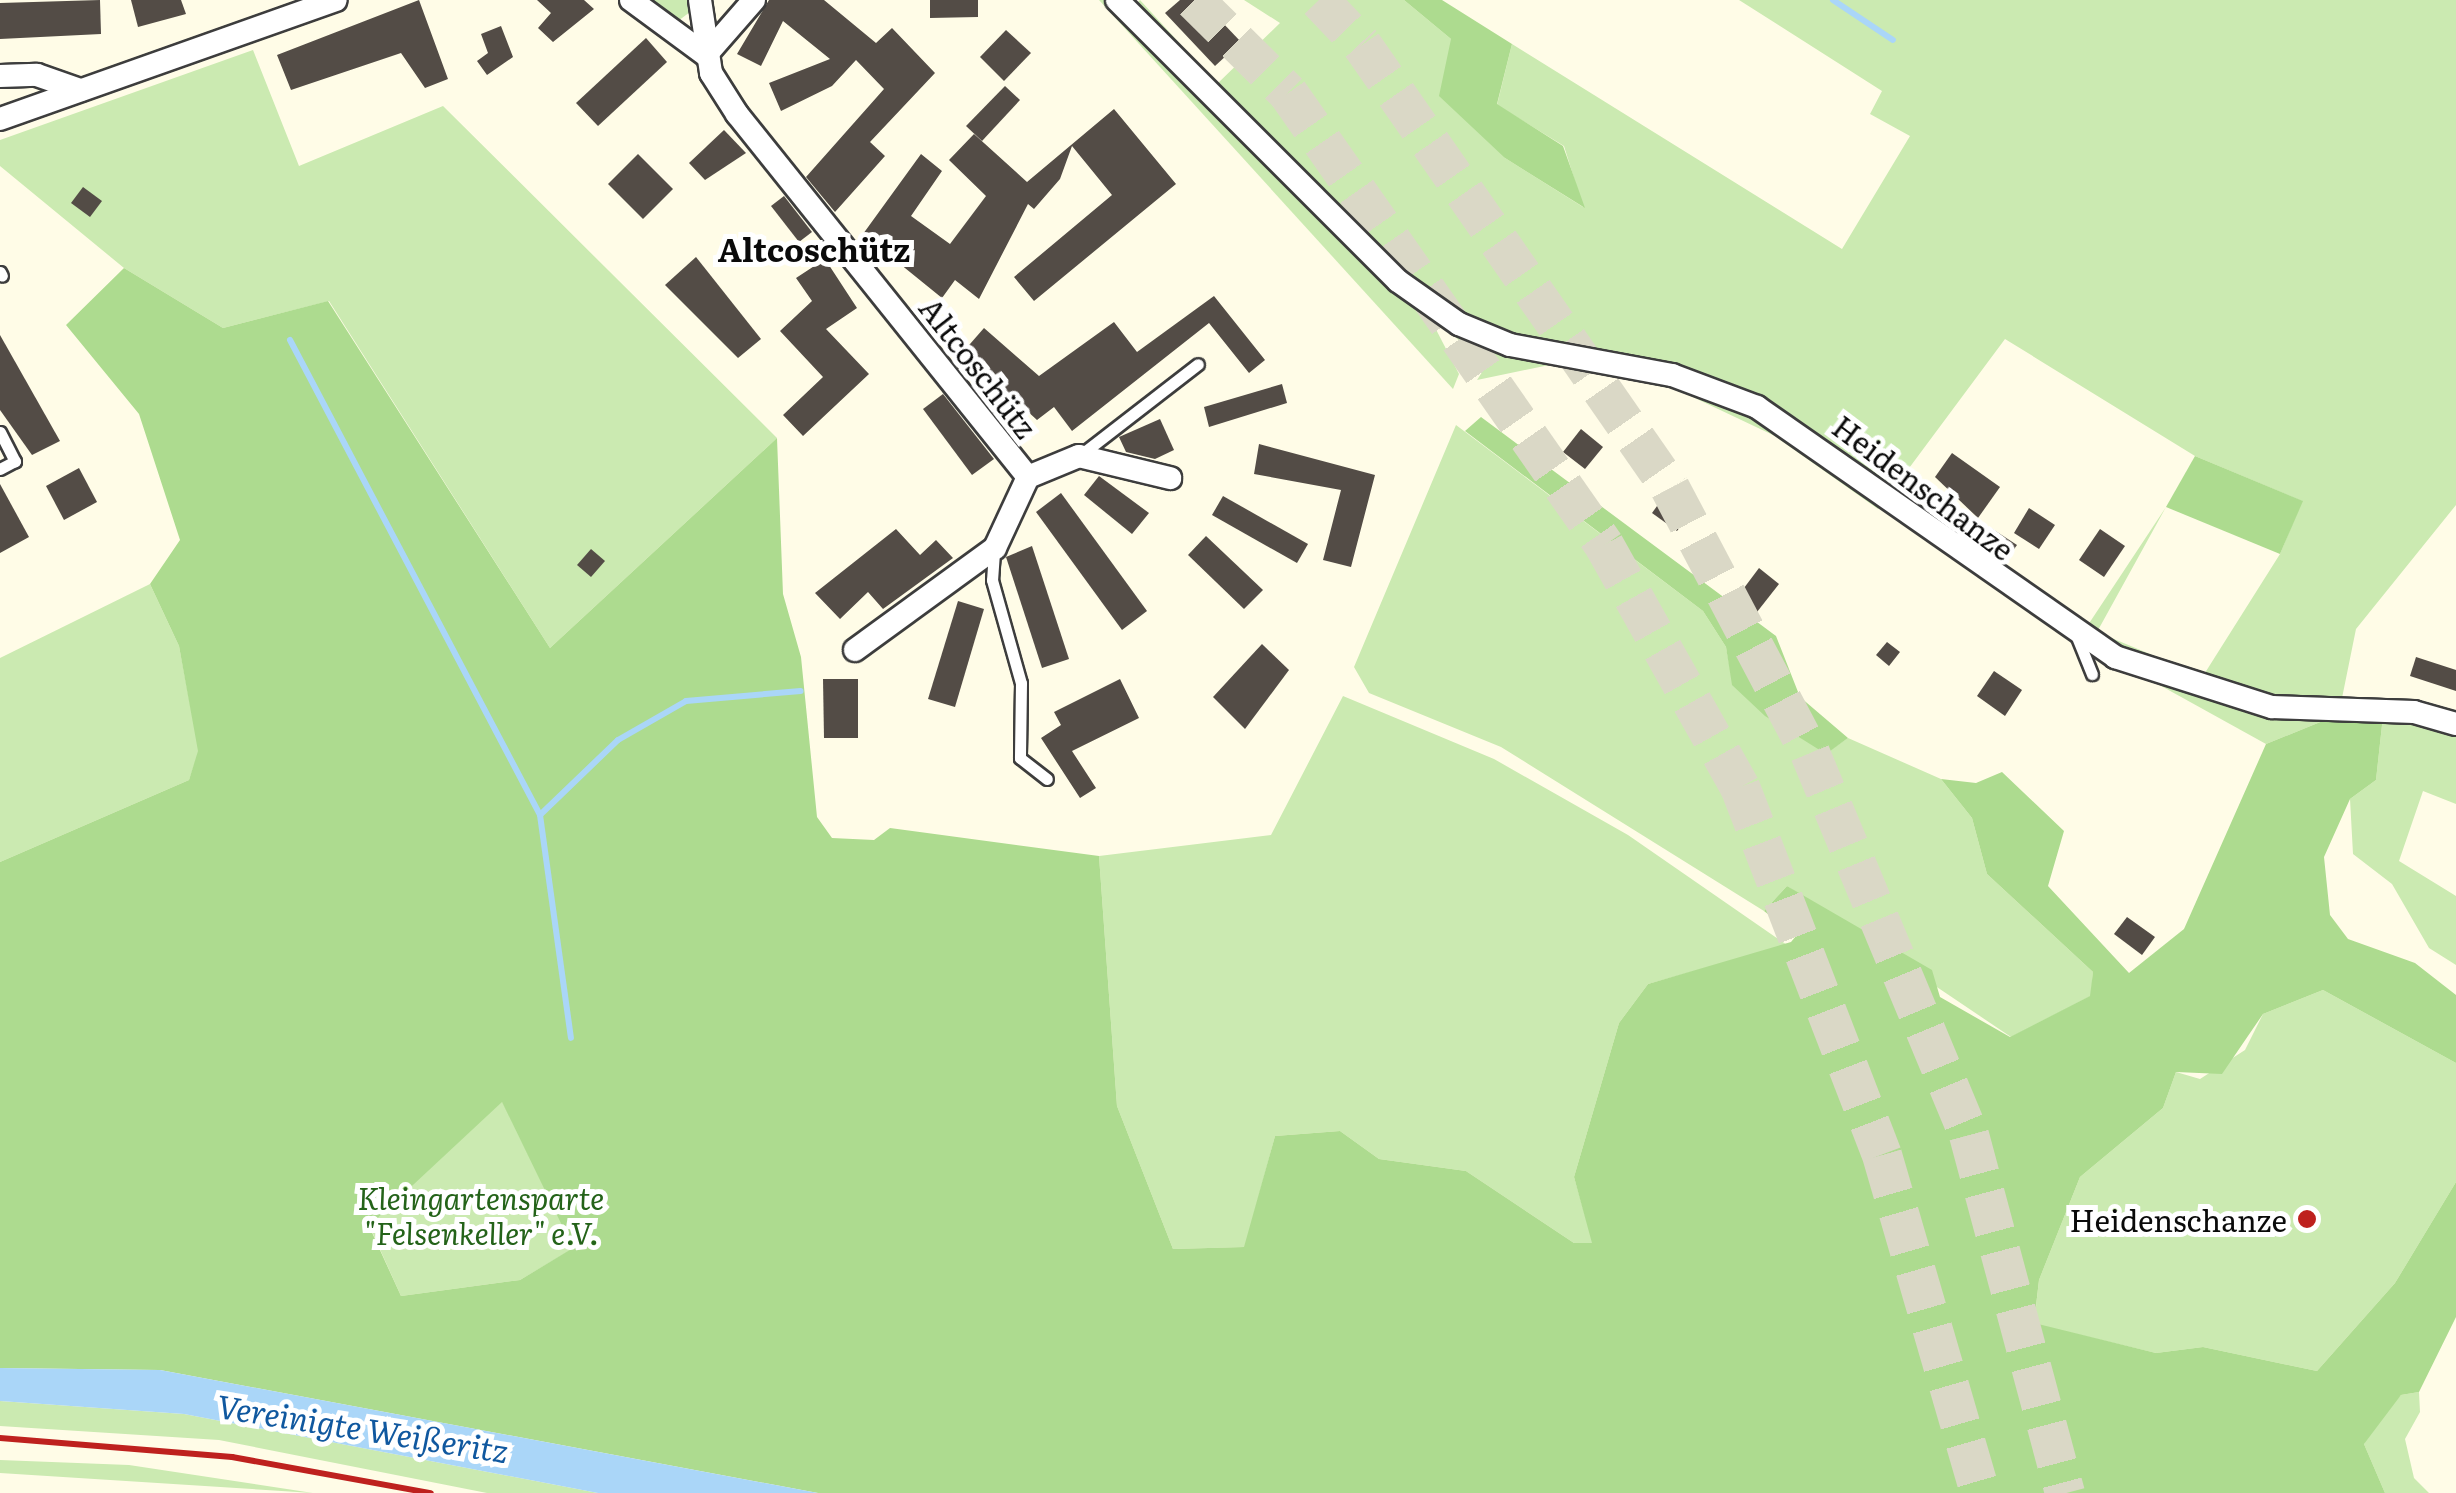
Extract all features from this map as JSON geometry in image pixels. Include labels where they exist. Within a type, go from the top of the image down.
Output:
[{"type":"street","points":[[0,119],[336,0]]},
{"type":"street","points":[[631,0],[685,48],[706,55],[754,0]]},
{"type":"street","name":"Altcoschütz","points":[[700,0],[706,55],[737,114],[1028,477]]},
{"type":"street","name":"Heidenschanze","points":[[1116,0],[1438,313],[1510,345],[1672,374],[1757,407],[1867,476],[2077,636],[2148,670],[2272,707],[2414,712],[2456,724]]},
{"type":"street","points":[[0,76],[37,75],[80,90]]},
{"type":"street","points":[[1079,456],[1170,478]]},
{"type":"street","name":"Altcoschütz","points":[[854,650],[994,548],[1028,477],[1079,456]]},
{"type":"lane","points":[[1079,456],[1198,364]]},
{"type":"lane","points":[[0,432],[15,461],[0,469]]},
{"type":"lane","points":[[994,548],[992,580],[1021,683],[1020,758],[1047,779]]},
{"type":"lane","points":[[2077,636],[2092,674]]},
{"type":"green space","points":[[648,0],[688,0],[690,12],[678,21]]},
{"type":"green space","points":[[1099,0],[1110,0],[1428,314],[1459,374],[1453,389]]},
{"type":"green space","points":[[1140,0],[1217,84],[1280,23],[1244,0],[1404,0],[1451,39],[1505,158],[1583,207],[1564,146],[1497,105],[1512,44],[1842,249],[1910,136],[1870,114],[1882,91],[1739,0],[2456,0],[2456,505],[2356,629],[2341,703],[2301,704],[2168,670],[2084,631],[2166,507],[2097,632],[2203,676],[2280,554],[2302,501],[2195,456],[2005,339],[1895,487],[1779,412],[1530,343],[1435,304],[1135,5]]},
{"type":"green space","points":[[1404,0],[1442,0],[1512,44],[1497,104],[1563,146],[1585,208],[1505,158],[1439,96],[1451,39]]},
{"type":"green space","points":[[253,50],[299,166],[443,106],[777,438],[550,648],[329,301],[223,328],[124,268],[0,166],[0,140]]},
{"type":"green space","points":[[124,268],[223,328],[328,301],[550,648],[777,438],[783,594],[801,657],[817,817],[832,838],[874,840],[890,828],[1099,856],[1117,1106],[1173,1249],[1244,1247],[1275,1136],[1340,1131],[1379,1159],[1466,1171],[1574,1243],[1592,1243],[1574,1177],[1619,1023],[1648,984],[1791,942],[1796,936],[1764,911],[1787,886],[1932,970],[1940,997],[2010,1037],[2090,996],[2093,972],[1987,874],[1972,818],[1941,779],[1976,783],[2002,772],[2064,831],[2048,886],[2129,973],[2184,929],[2266,744],[2330,718],[2383,716],[2376,780],[2350,799],[2324,857],[2330,915],[2348,939],[2415,963],[2456,995],[2456,1063],[2323,990],[2263,1014],[2222,1074],[2176,1072],[2163,1108],[2080,1177],[2039,1280],[2034,1323],[2156,1353],[2203,1347],[2317,1371],[2395,1283],[2456,1182],[2456,1317],[2419,1392],[2401,1395],[2364,1444],[2385,1493],[818,1493],[160,1370],[0,1368],[0,862],[189,780],[198,751],[179,646],[150,584],[180,540],[139,414],[66,325]],"holes":[[[502,1102],[573,1248],[520,1280],[401,1296],[369,1226]]]},
{"type":"green space","points":[[1451,333],[1658,378],[1733,404],[1885,500],[1878,509],[1775,436],[1678,390],[1554,364],[1477,380],[1486,366]]},
{"type":"green space","points":[[1481,417],[1776,636],[1800,697],[1848,738],[1826,754],[1765,716],[1732,685],[1726,647],[1703,611],[1465,431]]},
{"type":"green space","points":[[1456,425],[1703,611],[1726,647],[1733,685],[1826,753],[1848,738],[1941,779],[1972,818],[1987,874],[2093,972],[2091,996],[2011,1037],[1787,886],[1764,911],[1501,747],[1369,693],[1354,667]]},
{"type":"green space","points":[[2195,456],[2303,501],[2280,554],[2166,507]]},
{"type":"green space","points":[[150,584],[179,646],[199,751],[189,780],[0,862],[0,658]]},
{"type":"green space","points":[[2145,677],[2330,718],[2266,744]]},
{"type":"green space","points":[[1343,696],[1494,759],[1628,835],[1787,945],[1648,984],[1619,1023],[1574,1177],[1593,1243],[1574,1243],[1466,1171],[1379,1159],[1340,1131],[1275,1136],[1245,1247],[1173,1249],[1117,1106],[1099,856],[1271,835]]},
{"type":"green space","points":[[2383,716],[2456,734],[2456,804],[2423,791],[2399,861],[2456,896],[2456,965],[2429,948],[2392,884],[2353,854],[2350,799],[2376,780]]},
{"type":"green space","points":[[2323,990],[2456,1063],[2456,1182],[2395,1283],[2317,1371],[2203,1347],[2156,1353],[2034,1324],[2039,1280],[2080,1177],[2163,1108],[2176,1072],[2200,1079],[2245,1050],[2263,1014]]},
{"type":"green space","name":"Kleingartensparte \"Felsenkeller\" e.V.","points":[[502,1101],[574,1248],[520,1280],[401,1296],[369,1225]]},
{"type":"green space","points":[[2419,1392],[2420,1412],[2405,1439],[2414,1478],[2429,1493],[2385,1493],[2364,1444],[2370,1425],[2401,1395]]},
{"type":"green space","points":[[0,1401],[184,1414],[598,1493],[487,1493],[219,1440],[0,1426]]},
{"type":"green space","points":[[0,1460],[129,1465],[313,1493],[0,1473]]},
{"type":"water","name":"Vereinigte Weißeritz","points":[[0,1368],[160,1370],[818,1493],[598,1493],[184,1414],[0,1401]]},
{"type":"building","points":[[100,0],[101,34],[0,39],[0,3]]},
{"type":"building","points":[[131,0],[181,0],[186,14],[138,27]]},
{"type":"building","points":[[419,0],[448,79],[425,88],[401,53],[291,90],[277,55]]},
{"type":"building","points":[[537,0],[584,0],[594,9],[553,42],[538,28],[551,13]]},
{"type":"building","points":[[769,0],[824,0],[876,43],[892,28],[935,73],[870,142],[885,156],[835,212],[806,177],[884,89],[856,60],[832,86],[781,111],[769,83],[830,59],[783,21],[761,66],[737,54]]},
{"type":"building","points":[[930,0],[978,0],[978,17],[930,18]]},
{"type":"building","points":[[1180,0],[1201,0],[1241,42],[1215,66],[1165,13]]},
{"type":"building","points":[[501,26],[513,57],[487,75],[477,61],[488,53],[481,34]]},
{"type":"building","points":[[1006,30],[1031,53],[1004,81],[980,57]]},
{"type":"building","points":[[646,38],[667,62],[598,126],[576,103]]},
{"type":"building","points":[[1005,86],[1020,100],[982,141],[966,126]]},
{"type":"building","points":[[1114,109],[1176,184],[1034,301],[1014,277],[1112,195],[1072,146],[1060,179],[1034,209],[1028,204],[979,299],[955,280],[942,298],[863,234],[921,154],[942,171],[911,216],[950,244],[986,196],[949,160],[974,134],[1027,182]]},
{"type":"building","points":[[724,130],[746,153],[705,180],[689,163]]},
{"type":"building","points":[[638,154],[673,189],[643,219],[608,184]]},
{"type":"building","points":[[83,187],[102,201],[90,217],[71,203]]},
{"type":"building","points":[[784,196],[812,232],[799,242],[771,206]]},
{"type":"building","points":[[696,257],[761,339],[738,358],[665,285]]},
{"type":"building","points":[[825,259],[857,308],[826,329],[869,374],[803,436],[783,415],[823,377],[780,331],[812,301],[796,278]]},
{"type":"building","points":[[1214,296],[1265,360],[1249,373],[1209,323],[1072,431],[1054,407],[1037,420],[963,352],[984,328],[1039,376],[1114,322],[1137,352]]},
{"type":"building","points":[[0,335],[60,441],[32,455],[0,410]]},
{"type":"building","points":[[1282,384],[1287,403],[1209,427],[1204,407]]},
{"type":"building","points":[[943,394],[994,459],[972,475],[923,409]]},
{"type":"building","points":[[1160,419],[1174,450],[1155,459],[1126,452],[1119,437]]},
{"type":"building","points":[[1581,429],[1603,447],[1585,469],[1563,452]]},
{"type":"building","points":[[1259,444],[1375,475],[1351,567],[1323,560],[1341,490],[1254,474]]},
{"type":"building","points":[[1952,453],[2000,487],[1978,518],[1935,477]]},
{"type":"building","points":[[79,468],[97,502],[64,520],[46,486]]},
{"type":"building","points":[[1099,476],[1149,513],[1132,534],[1084,495]]},
{"type":"building","points":[[0,484],[29,537],[0,553]]},
{"type":"building","points":[[1061,493],[1147,611],[1122,630],[1036,512]]},
{"type":"building","points":[[1665,495],[1690,514],[1677,531],[1652,513]]},
{"type":"building","points":[[1223,496],[1308,544],[1297,563],[1212,515]]},
{"type":"building","points":[[2029,508],[2055,525],[2039,549],[2014,533]]},
{"type":"building","points":[[1991,528],[2017,545],[2005,562],[1980,544]]},
{"type":"building","points":[[896,529],[920,555],[936,540],[953,558],[883,609],[868,592],[840,619],[815,593]]},
{"type":"building","points":[[2100,529],[2125,546],[2104,577],[2079,560]]},
{"type":"building","points":[[1206,536],[1263,590],[1244,609],[1188,555]]},
{"type":"building","points":[[1032,546],[1069,659],[1042,668],[1006,557]]},
{"type":"building","points":[[591,549],[605,561],[591,577],[577,565]]},
{"type":"building","points":[[1759,568],[1779,584],[1757,612],[1738,596]]},
{"type":"building","points":[[958,601],[984,609],[955,707],[928,699]]},
{"type":"building","points":[[1887,642],[1900,652],[1889,666],[1876,655]]},
{"type":"building","points":[[1262,644],[1289,670],[1245,729],[1213,697]]},
{"type":"building","points":[[2416,657],[2456,670],[2456,691],[2410,676]]},
{"type":"building","points":[[1994,671],[2022,690],[2005,716],[1977,696]]},
{"type":"building","points":[[823,679],[858,679],[858,738],[824,738]]},
{"type":"building","points":[[1120,679],[1139,718],[1072,751],[1096,788],[1080,798],[1041,738],[1061,725],[1054,712]]},
{"type":"building","points":[[2127,917],[2155,937],[2142,955],[2114,934]]},
{"type":"waterway","points":[[1833,0],[1893,40]]},
{"type":"waterway","points":[[290,340],[540,815],[571,1038]]},
{"type":"waterway","points":[[540,815],[618,740],[686,701],[801,691]]},
{"type":"tunnel","points":[[1194,0],[1288,93],[1604,545],[1740,787],[1882,1155],[1980,1493]]},
{"type":"tunnel","points":[[1319,0],[1362,45],[1670,488],[1810,753],[1969,1135],[2065,1493]]},
{"type":"railway","points":[[0,1438],[232,1457],[431,1493]]},
{"type":"place","name":"Heidenschanze","points":[[2307,1219]]},
{"type":"district","name":"Altcoschütz","points":[[814,248]]}]
